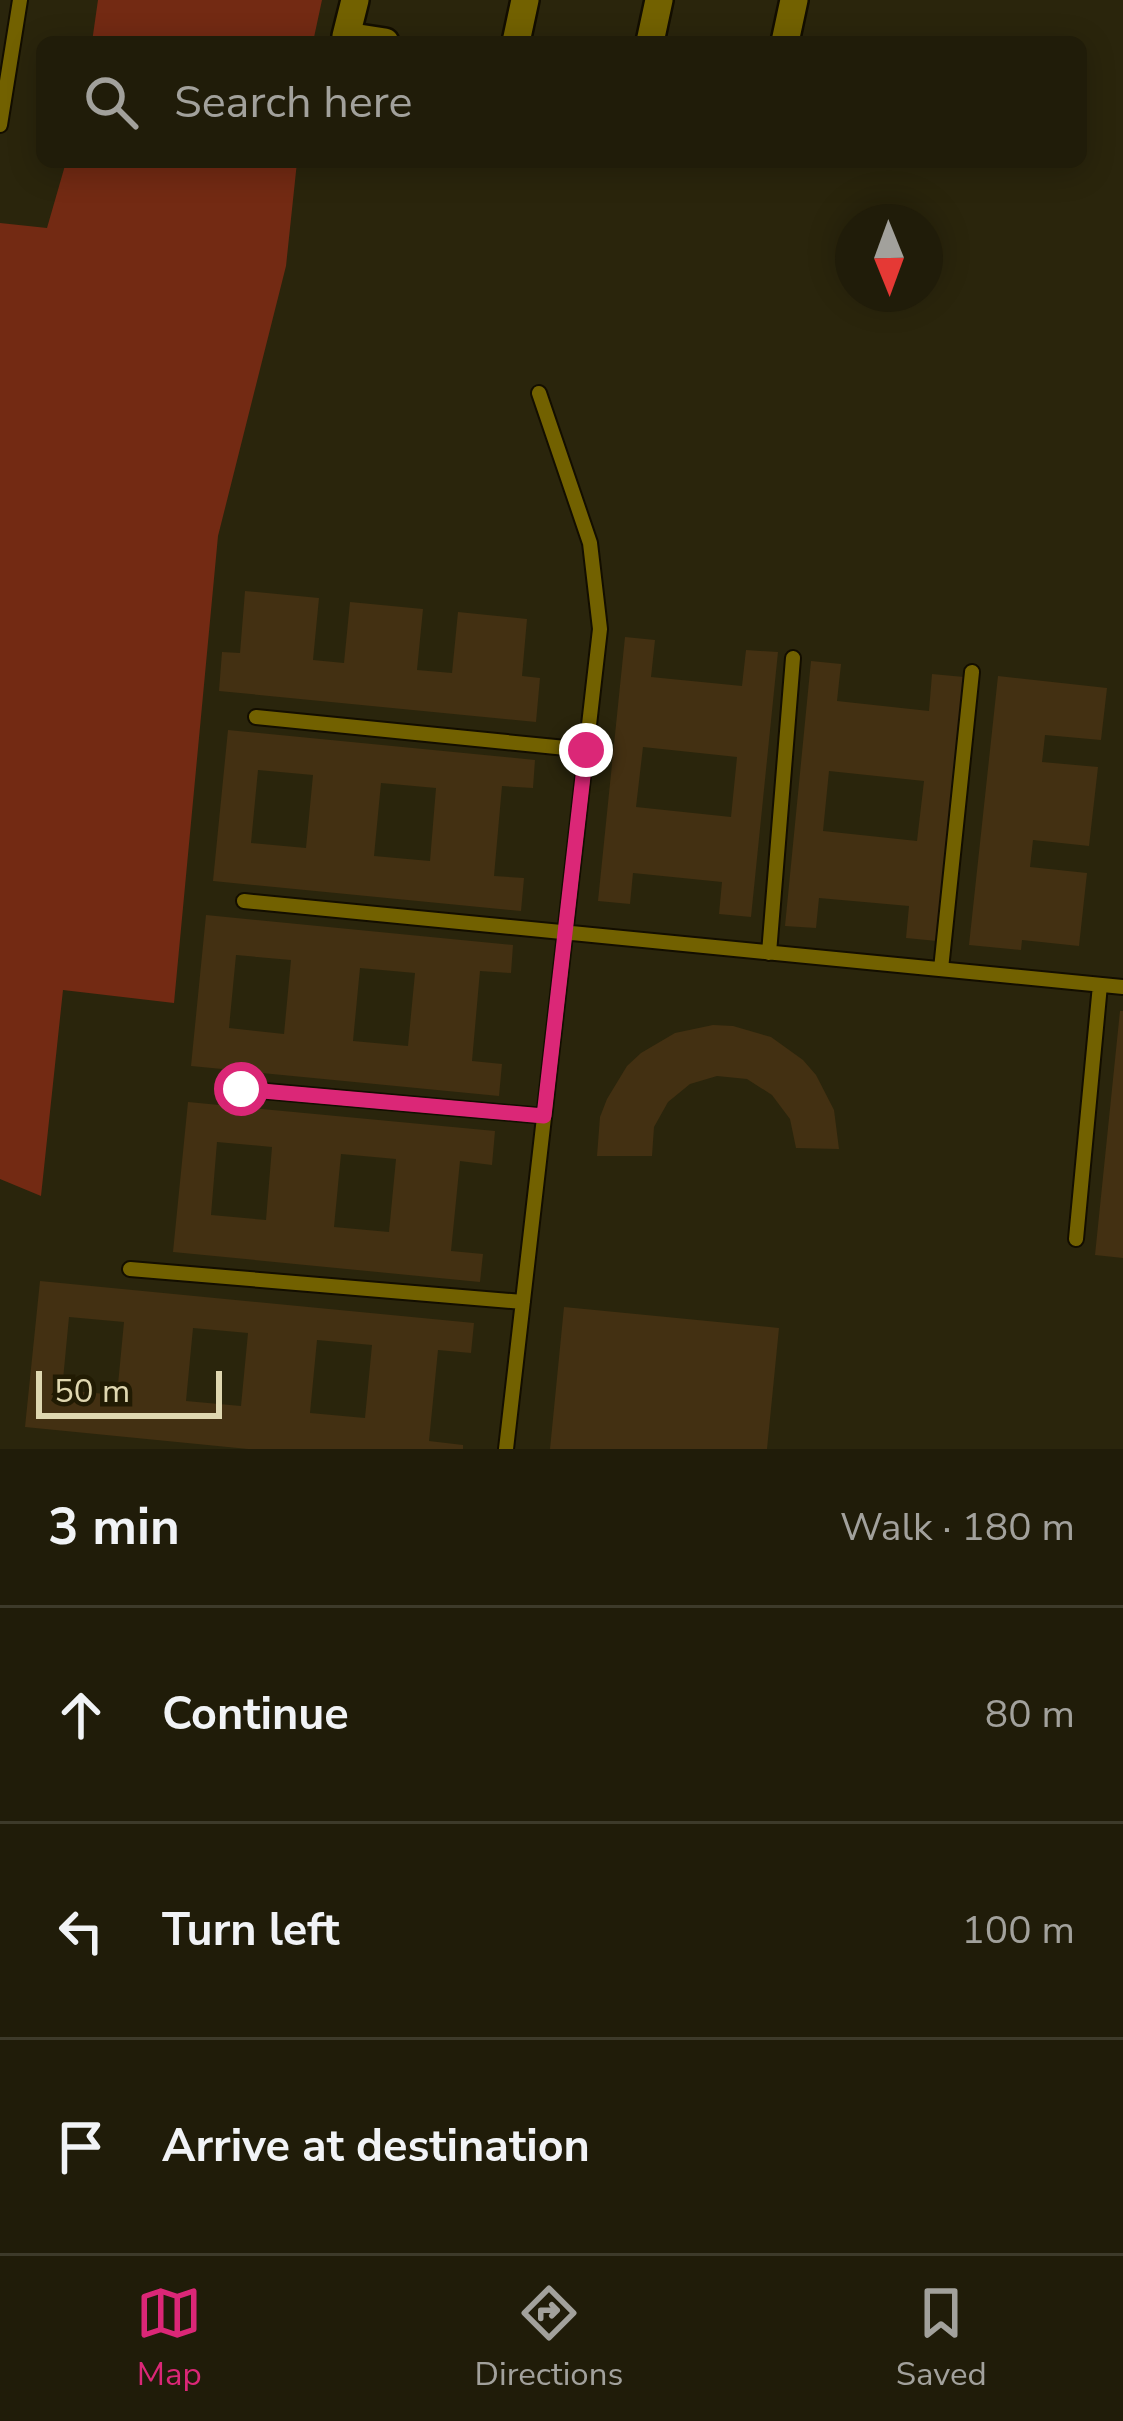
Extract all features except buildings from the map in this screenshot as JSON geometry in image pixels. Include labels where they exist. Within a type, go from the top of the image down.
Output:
[{"type":"street","points":[[346,36],[355,0]]},
{"type":"street","points":[[518,36],[525,0]]},
{"type":"street","points":[[651,36],[659,0]]},
{"type":"street","points":[[786,36],[794,0]]},
{"type":"lane","points":[[0,125],[20,0]]},
{"type":"lane","points":[[506,1449],[600,629],[590,543],[539,392]]},
{"type":"lane","points":[[769,953],[793,658]]},
{"type":"lane","points":[[941,969],[972,672]]},
{"type":"lane","points":[[256,717],[586,750]]},
{"type":"lane","points":[[244,902],[1123,987]]},
{"type":"lane","points":[[1076,1239],[1100,985]]},
{"type":"lane","points":[[241,1089],[544,1116]]},
{"type":"lane","points":[[130,1269],[523,1302]]},
{"type":"shaded area","points":[[98,0],[322,0],[314,36],[93,36]]},
{"type":"shaded area","points":[[64,168],[296,168],[286,266],[218,536],[174,1003],[63,990],[41,1196],[0,1179],[0,223],[47,228]]},
{"type":"route","points":[[241,1089],[544,1116],[586,750]]}]
